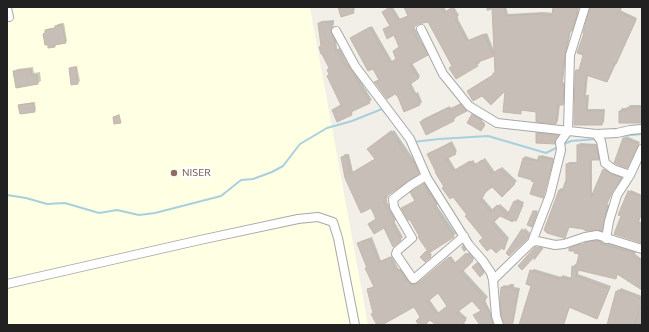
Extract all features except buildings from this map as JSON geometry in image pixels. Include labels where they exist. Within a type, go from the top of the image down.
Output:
[{"type":"street","points":[[493,280],[532,242],[550,195],[560,146],[568,131],[570,55],[585,7]]},
{"type":"street","points":[[421,29],[443,74],[469,106],[497,123],[568,131],[598,137],[630,130],[642,130]]},
{"type":"street","points":[[336,31],[355,66],[411,142],[426,176],[464,236],[484,261],[493,280],[496,316],[499,325]]},
{"type":"street","points":[[598,137],[604,163],[613,169],[630,175]]},
{"type":"street","points":[[606,239],[609,220],[617,195],[630,175],[642,149]]},
{"type":"street","points":[[426,176],[393,199],[393,204],[412,238],[397,251],[396,254],[413,279],[464,236]]},
{"type":"street","points":[[7,284],[298,219],[318,218],[333,222],[338,238],[355,325]]},
{"type":"street","points":[[532,242],[537,241],[555,245],[597,235],[642,249]]},
{"type":"shaded area","name":"NISER","points":[[7,7],[310,7],[368,325],[7,325]]},
{"type":"waterway","points":[[7,195],[26,198],[47,204],[65,203],[99,213],[117,210],[139,215],[155,213],[221,196],[241,180],[253,179],[283,166],[300,144],[327,128],[352,121],[382,109],[386,114]]},
{"type":"waterway","points":[[621,136],[642,134]]},
{"type":"waterway","points":[[413,142],[488,136],[546,153],[558,147]]},
{"type":"waterway","points":[[562,145],[571,141],[597,139]]},
{"type":"place","name":"NISER","points":[[174,173]]}]
